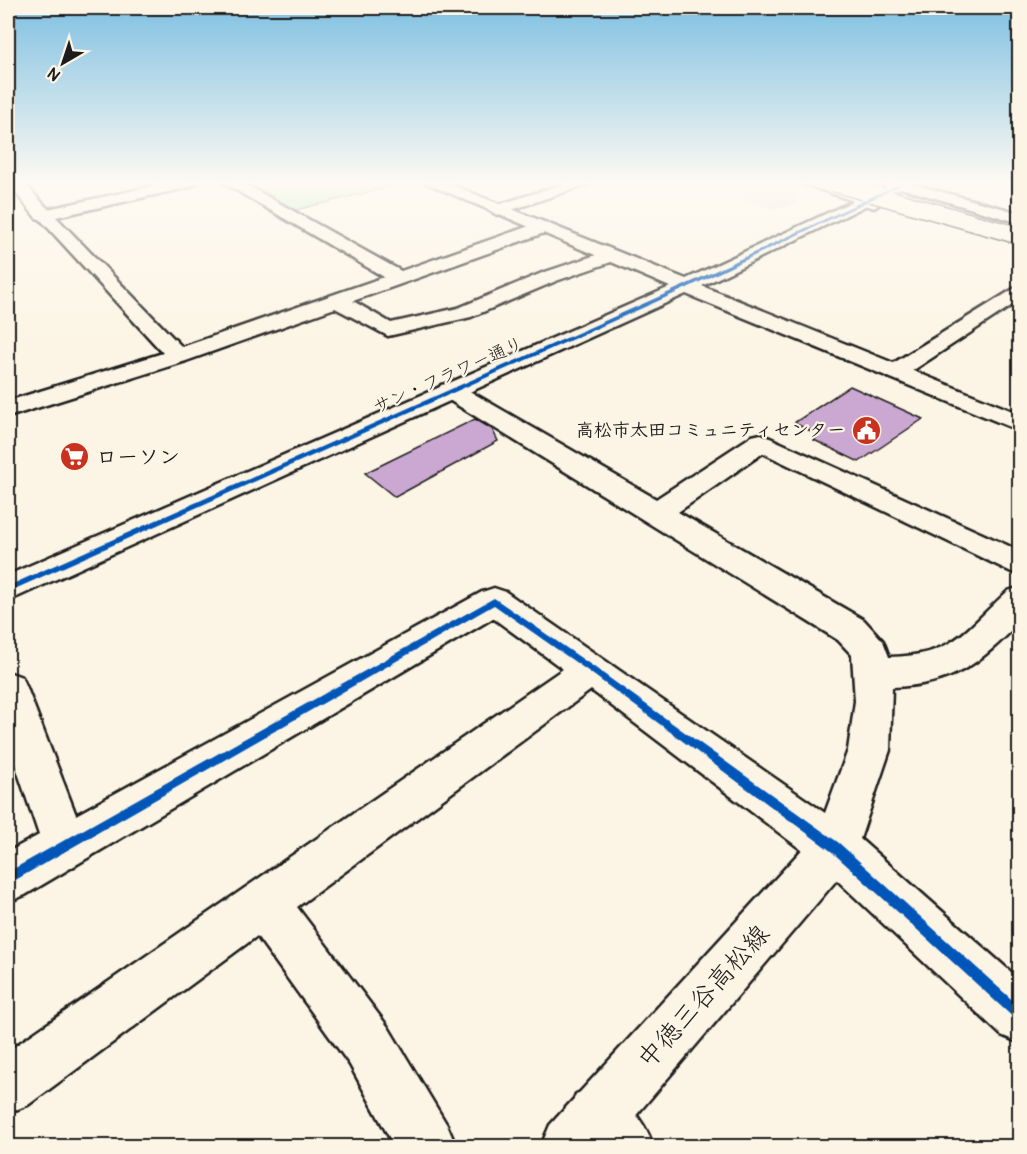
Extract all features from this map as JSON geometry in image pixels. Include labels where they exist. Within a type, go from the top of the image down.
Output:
[{"type":"main road","points":[[63,237],[178,356]]},
{"type":"main road","points":[[327,237],[398,277]]},
{"type":"main road","points":[[8,409],[178,356],[515,237]]},
{"type":"main road","points":[[563,237],[1020,423]]},
{"type":"main road","name":"サン・フラワー通り","points":[[8,589],[685,286],[781,237]]},
{"type":"main road","points":[[999,237],[1020,244]]},
{"type":"main road","points":[[336,300],[388,330],[464,313],[549,277],[611,256]]},
{"type":"main road","points":[[895,372],[1020,291]]},
{"type":"main road","points":[[450,390],[850,630],[870,651],[874,701],[868,750],[835,847]]},
{"type":"main road","points":[[656,513],[761,442],[1020,566]]},
{"type":"main road","points":[[871,672],[907,672],[935,667],[958,657],[1020,600]]},
{"type":"main road","points":[[8,878],[494,601],[835,847],[1020,1016]]},
{"type":"main road","points":[[8,1085],[591,669]]},
{"type":"main road","points":[[8,688],[65,846]]},
{"type":"main road","name":"中徳三谷高松線","points":[[597,1136],[835,847]]},
{"type":"main road","points":[[264,904],[369,1046],[426,1146]]},
{"type":"building","points":[[850,386],[923,419],[859,462],[814,440],[819,435],[794,423]]},
{"type":"building","points":[[475,419],[492,429],[498,441],[395,497],[365,473]]},
{"type":"cycle path","points":[[8,589],[685,287],[791,237]]},
{"type":"cycle path","points":[[8,878],[494,601],[835,847],[1020,1016]]},
{"type":"place","name":"高松市太田コミュニティセンター","points":[[866,430]]},
{"type":"place","name":"ローソン","points":[[75,457]]}]
